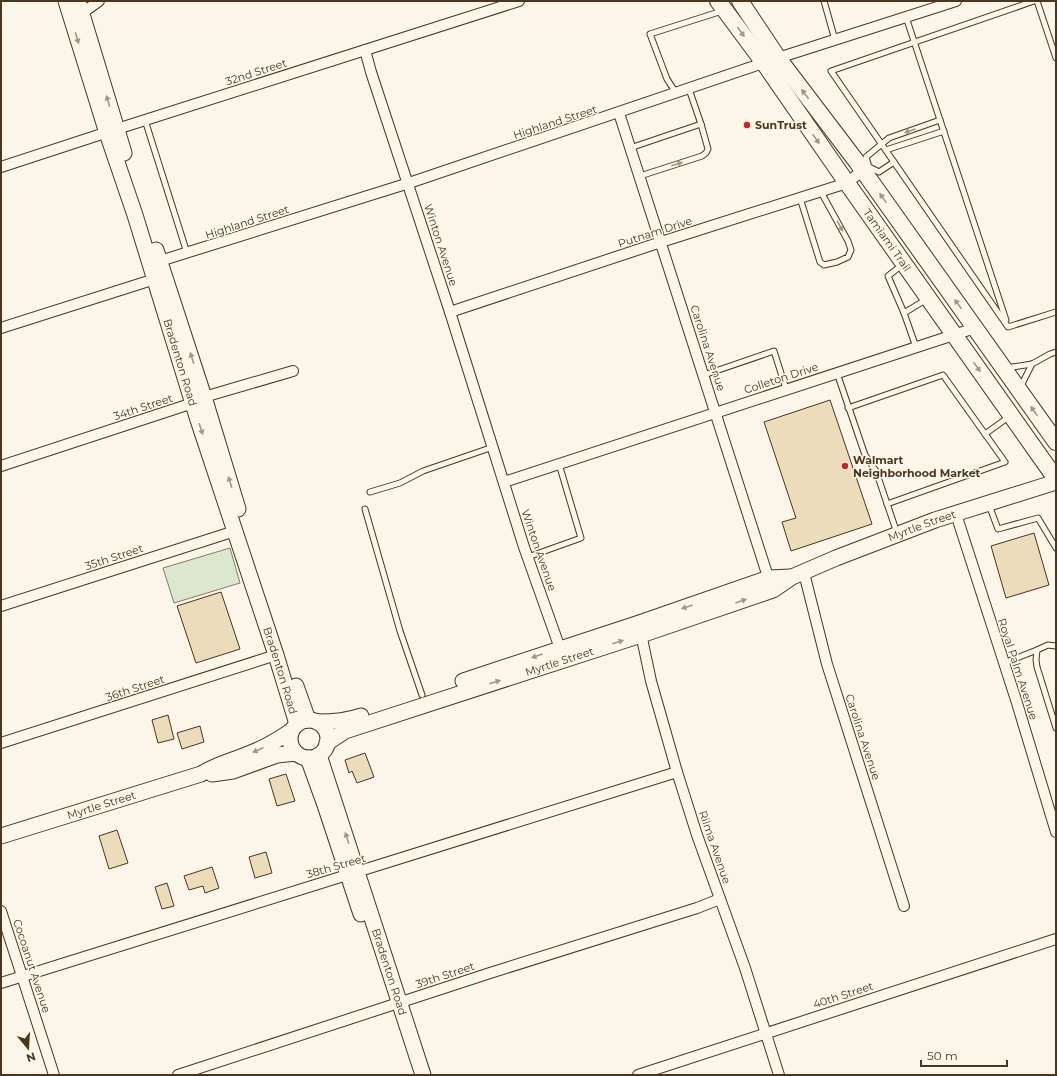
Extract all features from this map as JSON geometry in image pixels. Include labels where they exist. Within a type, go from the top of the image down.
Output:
[{"type":"main road","name":"Tamiami Trail","points":[[740,1],[771,61],[847,183],[1056,480]]},
{"type":"main road","name":"Tamiami Trail","points":[[722,5],[866,168],[975,328],[1056,442]]},
{"type":"street","name":"Bradenton Road","points":[[66,1],[77,11],[154,279],[241,519],[282,646],[303,724]]},
{"type":"street","points":[[77,11],[99,1]]},
{"type":"street","name":"32nd Street","points":[[1,167],[519,1]]},
{"type":"street","name":"Highland Street","points":[[160,261],[409,183],[771,61],[956,1]]},
{"type":"street","name":"Winton Avenue","points":[[365,50],[528,557],[562,654]]},
{"type":"street","name":"Carolina Avenue","points":[[619,113],[771,584]]},
{"type":"street","name":"Bradenton Road","points":[[112,131],[160,261],[235,531],[276,655],[303,724]]},
{"type":"street","name":"Putnam Drive","points":[[450,312],[661,242],[847,183],[866,168]]},
{"type":"street","points":[[1,328],[154,279]]},
{"type":"street","name":"Colleton Drive","points":[[504,482],[975,328]]},
{"type":"street","name":"34th Street","points":[[1,466],[199,400],[293,371]]},
{"type":"street","name":"Myrtle Street","points":[[201,774],[215,766],[272,744],[303,724],[353,719],[422,695],[562,654],[640,629],[798,575],[836,558],[935,520],[989,504],[1056,480]]},
{"type":"street","name":"Royal Palm Avenue","points":[[956,514],[1056,832]]},
{"type":"street","name":"35th Street","points":[[1,606],[235,531]]},
{"type":"street","name":"Carolina Avenue","points":[[798,575],[904,906]]},
{"type":"street","name":"Rilma Avenue","points":[[640,629],[651,681],[697,835],[745,968],[779,1075]]},
{"type":"street","name":"Myrtle Street","points":[[1,836],[201,774],[233,771],[277,756],[313,752],[345,731],[562,654]]},
{"type":"street","name":"36th Street","points":[[1,743],[276,655]]},
{"type":"street","name":"Bradenton Road","points":[[303,724],[324,728],[327,733],[313,752],[325,804],[353,874],[395,1004],[413,1075]]},
{"type":"street","name":"Bradenton Road","points":[[303,724],[290,739],[291,745],[313,752]]},
{"type":"street","name":"38th Street","points":[[1,984],[678,772]]},
{"type":"street","name":"39th Street","points":[[178,1075],[697,908],[720,899]]},
{"type":"street","name":"Cocoanut Avenue","points":[[1,911],[54,1075]]},
{"type":"street","name":"40th Street","points":[[638,1075],[1056,939]]},
{"type":"street","name":"Bradenton Road","points":[[395,1004],[424,1075]]},
{"type":"lane","points":[[824,1],[835,40]]},
{"type":"lane","points":[[1008,327],[831,71],[1034,1]]},
{"type":"lane","points":[[1037,1],[1056,58]]},
{"type":"lane","points":[[676,93],[667,79],[650,34],[722,5]]},
{"type":"lane","points":[[906,17],[1008,327]]},
{"type":"lane","points":[[640,176],[702,156],[706,153],[708,149],[689,89]]},
{"type":"lane","points":[[145,120],[187,253]]},
{"type":"lane","points":[[894,162],[879,172],[866,168],[866,157],[889,138],[940,120]]},
{"type":"lane","points":[[630,148],[700,124]]},
{"type":"lane","points":[[886,150],[944,131]]},
{"type":"lane","points":[[800,198],[820,262],[824,265],[837,262],[848,256],[851,250],[848,241],[821,192]]},
{"type":"lane","points":[[904,264],[888,276],[904,313],[916,347]]},
{"type":"lane","points":[[904,313],[928,298]]},
{"type":"lane","points":[[1008,327],[1056,312]]},
{"type":"lane","points":[[704,375],[774,351],[786,389]]},
{"type":"lane","points":[[1004,368],[1032,364],[1056,354]]},
{"type":"lane","points":[[1019,390],[1032,364]]},
{"type":"lane","points":[[837,373],[865,455],[876,471],[897,534]]},
{"type":"lane","points":[[848,408],[943,375],[1005,462],[887,504]]},
{"type":"lane","points":[[985,434],[1011,415]]},
{"type":"lane","points":[[370,492],[400,483],[423,471],[493,447]]},
{"type":"lane","points":[[528,557],[581,538],[558,464]]},
{"type":"lane","points":[[989,504],[998,529],[1038,518],[1056,548]]},
{"type":"lane","points":[[364,509],[400,631],[422,695]]},
{"type":"lane","points":[[1004,663],[1048,645],[1056,646]]},
{"type":"lane","points":[[1037,650],[1037,667],[1056,728]]},
{"type":"green space","points":[[230,548],[240,583],[174,603],[163,568]]},
{"type":"building","points":[[830,400],[872,524],[791,551],[782,522],[796,518],[764,422]]},
{"type":"building","points":[[1034,533],[1049,585],[1006,598],[991,546]]},
{"type":"building","points":[[221,592],[240,649],[196,663],[177,606]]},
{"type":"building","points":[[168,715],[174,739],[158,743],[152,720]]},
{"type":"building","points":[[200,726],[204,742],[182,749],[177,733]]},
{"type":"building","points":[[365,753],[374,777],[357,783],[352,771],[349,773],[345,760]]},
{"type":"building","points":[[286,774],[295,801],[277,806],[269,779]]},
{"type":"building","points":[[117,830],[128,863],[109,869],[99,836]]},
{"type":"building","points":[[266,852],[272,873],[255,878],[249,857]]},
{"type":"building","points":[[212,867],[219,888],[205,893],[203,886],[189,890],[184,876]]},
{"type":"building","points":[[167,883],[174,906],[162,909],[155,887]]},
{"type":"place","name":"SunTrust","points":[[747,125]]},
{"type":"place","name":"Walmart Neighborhood Market","points":[[845,466]]}]
